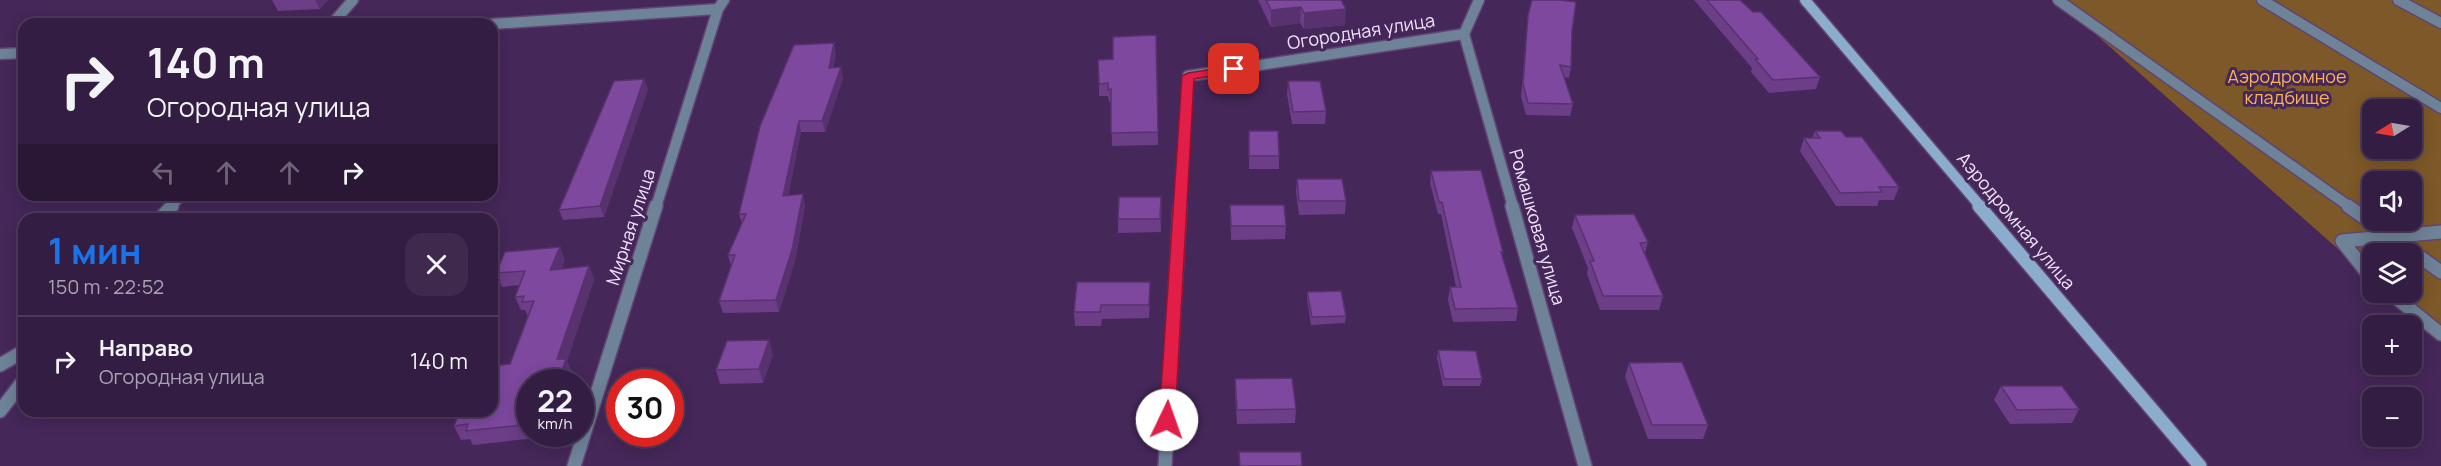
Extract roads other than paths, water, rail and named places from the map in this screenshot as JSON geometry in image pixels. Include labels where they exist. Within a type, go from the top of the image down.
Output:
[{"type":"street","points":[[337,18],[353,0]]},
{"type":"street","points":[[1464,34],[1479,0]]},
{"type":"street","name":"Аэродромная улица","points":[[1805,0],[2200,466]]},
{"type":"street","points":[[2058,0],[2441,272]]},
{"type":"street","points":[[2262,0],[2441,108]]},
{"type":"street","points":[[2398,0],[2441,23]]},
{"type":"street","points":[[498,24],[721,5]]},
{"type":"street","name":"Мирная улица","points":[[574,466],[721,5]]},
{"type":"street","name":"Огородная улица","points":[[1164,466],[1188,76],[1464,34]]},
{"type":"street","name":"Ромашковая улица","points":[[1464,34],[1585,466]]},
{"type":"street","points":[[0,54],[18,53]]},
{"type":"street","points":[[165,213],[176,201]]},
{"type":"street","points":[[2362,266],[2342,241],[2441,232]]},
{"type":"street","points":[[2403,303],[2441,334]]},
{"type":"street","points":[[0,365],[18,354]]},
{"type":"street","points":[[0,411],[18,388]]},
{"type":"park label","name":"Аэродромное кладбище","points":[[2287,88]]}]
